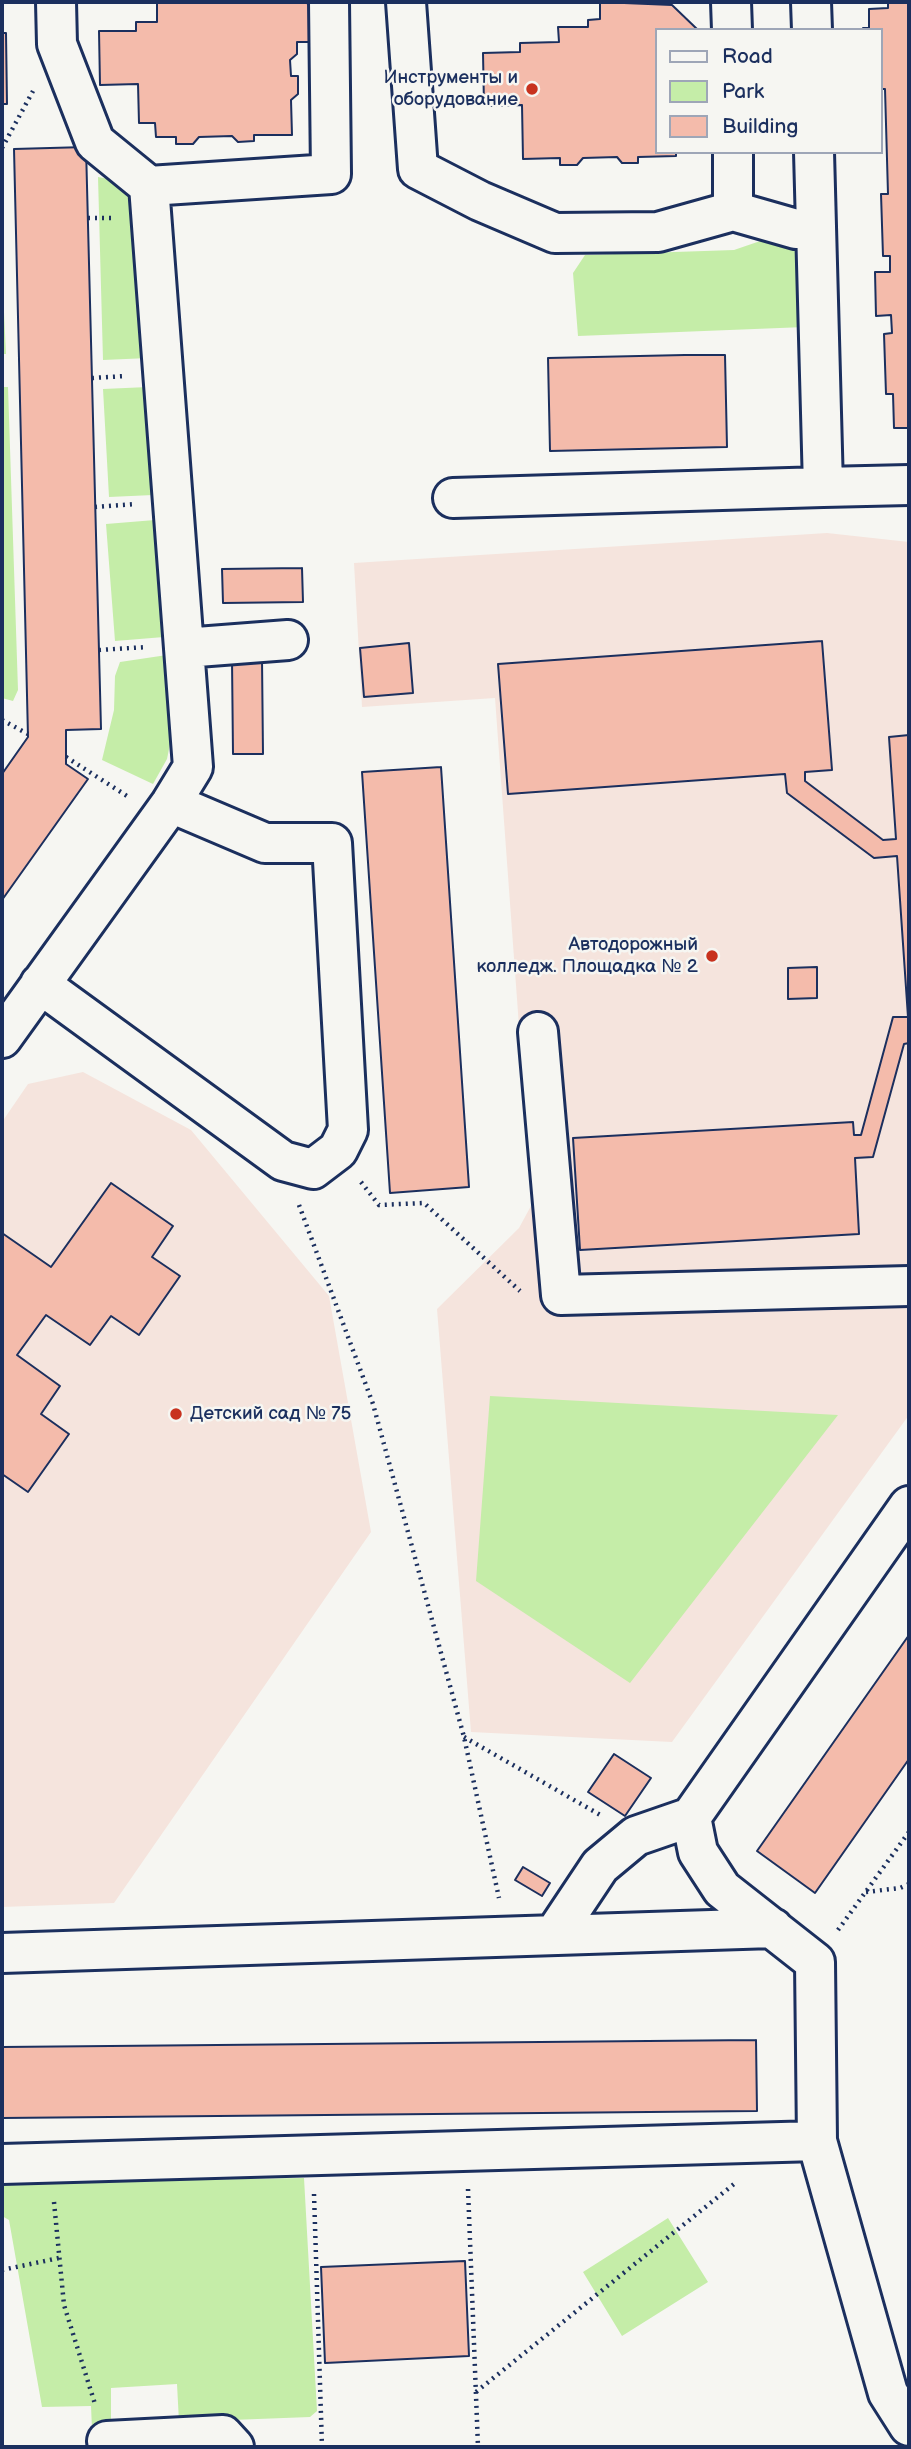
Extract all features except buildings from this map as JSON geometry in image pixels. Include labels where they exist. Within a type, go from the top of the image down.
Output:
[{"type":"lane","points":[[56,2],[57,44],[95,142],[149,186],[331,174],[329,2]]},
{"type":"lane","points":[[406,2],[418,169],[480,201],[555,233],[657,232],[733,211],[796,229],[815,228]]},
{"type":"lane","points":[[731,2],[732,28]]},
{"type":"lane","points":[[811,2],[812,28]]},
{"type":"lane","points":[[733,154],[733,211]]},
{"type":"lane","points":[[814,154],[823,487]]},
{"type":"lane","points":[[2,1038],[166,810],[193,767],[149,186]]},
{"type":"lane","points":[[453,498],[909,485]]},
{"type":"lane","points":[[184,646],[288,640]]},
{"type":"lane","points":[[40,984],[283,1161],[313,1169],[338,1150],[348,1130],[332,843],[265,843],[166,810]]},
{"type":"lane","points":[[538,1032],[561,1295],[909,1286]]},
{"type":"lane","points":[[554,1935],[600,1866],[636,1836],[691,1817],[909,1506]]},
{"type":"lane","points":[[691,1817],[698,1852],[722,1889],[815,1962],[802,2141],[888,2393],[909,2426]]},
{"type":"lane","points":[[2,1953],[773,1928]]},
{"type":"lane","points":[[2,2164],[802,2141]]},
{"type":"lane","points":[[107,2441],[223,2435],[234,2447]]},
{"type":"path","points":[[2,148],[57,44]]},
{"type":"path","points":[[99,650],[184,646]]},
{"type":"path","points":[[2,720],[29,734]]},
{"type":"path","points":[[66,757],[166,810]]},
{"type":"path","points":[[338,1150],[379,1205],[424,1203],[485,1260]]},
{"type":"path","points":[[283,1161],[373,1404],[464,1737],[508,1937]]},
{"type":"path","points":[[464,1737],[636,1836]]},
{"type":"path","points":[[815,1962],[909,1832]]},
{"type":"path","points":[[866,1892],[900,1888],[909,1884]]},
{"type":"path","points":[[475,2392],[802,2141]]},
{"type":"path","points":[[467,2151],[478,2447]]},
{"type":"path","points":[[313,2155],[322,2447]]},
{"type":"path","points":[[50,2162],[64,2305],[107,2441]]},
{"type":"path","points":[[2,2270],[59,2258]]},
{"type":"shaded area","name":"Автодорожный колледж. Площадка № 2","points":[[827,533],[909,542],[909,1415],[672,1742],[471,1732],[437,1309],[519,1228],[532,1204],[495,698],[362,707],[354,563]]},
{"type":"shaded area","name":"Детский сад № 75","points":[[83,1072],[191,1130],[329,1296],[371,1532],[114,1903],[2,1907],[2,1122],[28,1084]]},
{"type":"green space","points":[[98,177],[125,182],[143,204],[149,358],[103,360]]},
{"type":"green space","points":[[769,238],[802,243],[805,327],[578,336],[573,273],[585,255],[734,250]]},
{"type":"green space","points":[[2,270],[6,354],[2,354]]},
{"type":"green space","points":[[2,387],[8,387],[18,690],[13,701],[2,698]]},
{"type":"green space","points":[[148,387],[153,495],[109,497],[103,389]]},
{"type":"green space","points":[[155,520],[164,637],[115,641],[106,524]]},
{"type":"green space","points":[[167,655],[172,734],[167,759],[153,784],[102,760],[114,710],[115,676],[120,662]]},
{"type":"green space","points":[[490,1396],[838,1415],[630,1683],[476,1581]]},
{"type":"green space","points":[[304,2178],[317,2411],[310,2417],[179,2422],[177,2384],[111,2388],[111,2428],[92,2429],[91,2406],[42,2407],[9,2220],[2,2216],[2,2183]]},
{"type":"green space","points":[[668,2218],[708,2282],[622,2336],[583,2272]]},
{"type":"place","name":"Инструменты и оборудование","points":[[532,89]]},
{"type":"place","name":"Автодорожный колледж. Площадка № 2","points":[[712,956]]},
{"type":"place","name":"Детский сад № 75","points":[[176,1414]]}]
